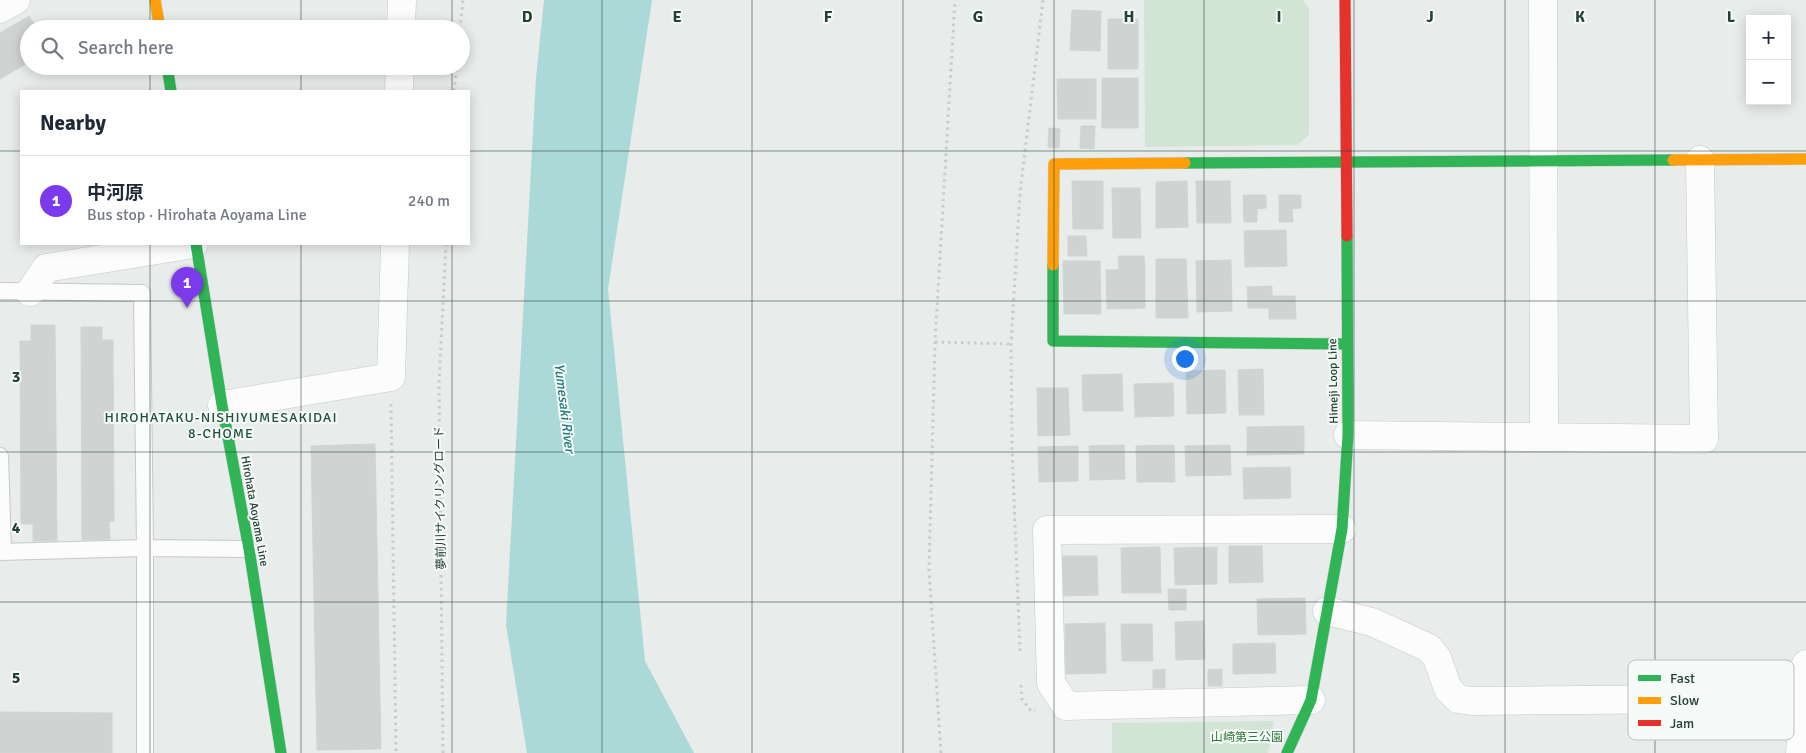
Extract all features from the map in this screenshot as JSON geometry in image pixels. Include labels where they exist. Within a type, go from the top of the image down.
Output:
[{"type":"main road","points":[[155,0],[158,20]]},
{"type":"main road","name":"Himeji Loop Line","points":[[1287,753],[1311,700],[1342,529],[1348,436],[1345,0]]},
{"type":"main road","points":[[168,75],[171,90]]},
{"type":"main road","points":[[1346,344],[1053,341],[1054,164],[1346,160],[1700,160],[1806,158]]},
{"type":"main road","name":"Hirohata Aoyama Line","points":[[195,245],[249,549],[281,753]]},
{"type":"street","points":[[0,8],[16,0]]},
{"type":"street","points":[[401,20],[402,0]]},
{"type":"street","points":[[1543,0],[1544,437]]},
{"type":"street","points":[[399,90],[400,75]]},
{"type":"street","points":[[1348,436],[1704,439],[1700,160]]},
{"type":"street","points":[[30,292],[46,268],[189,245]]},
{"type":"street","points":[[222,405],[391,377],[395,245]]},
{"type":"street","points":[[1311,700],[1066,706],[1051,683],[1046,530],[1342,529]]},
{"type":"street","points":[[1327,611],[1372,622],[1429,648],[1437,658],[1448,690],[1458,699],[1472,701],[1628,700]]},
{"type":"street","points":[[1800,753],[1806,664]]},
{"type":"street","points":[[1794,698],[1804,698]]},
{"type":"lane","points":[[0,291],[142,293],[145,548],[144,753]]},
{"type":"lane","points":[[0,456],[1,552],[145,548],[249,549]]},
{"type":"path","points":[[461,20],[463,0]]},
{"type":"path","points":[[941,753],[929,570],[935,342],[955,0]]},
{"type":"path","points":[[1020,660],[1012,448],[1011,344],[1020,193],[1043,0]]},
{"type":"path","points":[[454,90],[456,75]]},
{"type":"path","name":"夢前川サイクリングロード","points":[[443,753],[439,383],[446,245]]},
{"type":"path","points":[[935,342],[1011,344]]},
{"type":"path","points":[[391,377],[396,753]]},
{"type":"path","points":[[1021,680],[1022,699],[1031,711],[1066,706]]},
{"type":"green space","points":[[1144,0],[1303,0],[1309,9],[1309,135],[1297,145],[1145,147]]},
{"type":"green space","name":"山崎第三公園","points":[[1274,721],[1268,753],[1112,753],[1112,723]]},
{"type":"water","name":"Yumesaki River","points":[[544,0],[652,0],[608,289],[645,661],[694,753],[527,753],[506,625],[536,78]]},
{"type":"building","points":[[1072,10],[1101,11],[1100,51],[1070,50]]},
{"type":"building","points":[[29,16],[31,20],[22,20]]},
{"type":"building","points":[[1108,19],[1138,19],[1138,69],[1108,69]]},
{"type":"building","points":[[20,21],[20,67],[0,79],[0,33]]},
{"type":"building","points":[[1102,78],[1138,78],[1138,128],[1102,128]]},
{"type":"building","points":[[1057,79],[1096,79],[1096,119],[1058,119]]},
{"type":"building","points":[[1081,126],[1095,126],[1094,149],[1080,148]]},
{"type":"building","points":[[1049,128],[1060,129],[1059,148],[1048,147]]},
{"type":"building","points":[[1072,181],[1103,181],[1103,229],[1073,229]]},
{"type":"building","points":[[1187,181],[1188,227],[1156,228],[1156,182]]},
{"type":"building","points":[[1196,181],[1230,181],[1231,223],[1197,223]]},
{"type":"building","points":[[1112,188],[1140,188],[1141,238],[1113,238]]},
{"type":"building","points":[[1243,195],[1266,195],[1266,208],[1257,209],[1257,222],[1244,222]]},
{"type":"building","points":[[1279,195],[1301,195],[1301,208],[1292,209],[1293,222],[1279,222]]},
{"type":"building","points":[[1286,230],[1287,266],[1245,267],[1244,231]]},
{"type":"building","points":[[1068,236],[1086,236],[1087,256],[1068,256]]},
{"type":"building","points":[[1118,256],[1144,256],[1145,269],[1119,270]]},
{"type":"building","points":[[1156,259],[1186,259],[1188,318],[1156,318]]},
{"type":"building","points":[[1231,260],[1232,311],[1197,312],[1196,261]]},
{"type":"building","points":[[1063,261],[1100,261],[1101,314],[1064,314]]},
{"type":"building","points":[[1145,269],[1145,308],[1107,309],[1106,270]]},
{"type":"building","points":[[1272,286],[1272,296],[1295,296],[1296,319],[1269,319],[1269,308],[1248,308],[1247,287]]},
{"type":"building","points":[[31,325],[55,325],[57,541],[33,541],[33,524],[21,524],[20,341],[31,341]]},
{"type":"building","points":[[81,327],[102,327],[102,340],[113,340],[114,521],[109,522],[110,539],[82,540]]},
{"type":"building","points":[[1263,369],[1264,415],[1239,415],[1238,370]]},
{"type":"building","points":[[1225,370],[1226,413],[1187,414],[1186,371]]},
{"type":"building","points":[[1122,374],[1123,411],[1083,411],[1082,375]]},
{"type":"building","points":[[1173,383],[1174,416],[1135,417],[1134,384]]},
{"type":"building","points":[[1037,388],[1068,388],[1070,435],[1038,436]]},
{"type":"building","points":[[1304,426],[1304,454],[1247,455],[1247,427]]},
{"type":"building","points":[[375,444],[381,749],[317,750],[311,446]]},
{"type":"building","points":[[1124,445],[1125,479],[1090,480],[1089,446]]},
{"type":"building","points":[[1174,445],[1175,482],[1137,482],[1136,446]]},
{"type":"building","points":[[1230,445],[1231,475],[1186,476],[1185,446]]},
{"type":"building","points":[[1078,446],[1078,481],[1039,482],[1038,447]]},
{"type":"building","points":[[1290,467],[1291,498],[1244,499],[1243,468]]},
{"type":"building","points":[[1229,546],[1262,546],[1263,582],[1229,583]]},
{"type":"building","points":[[1160,547],[1161,593],[1122,593],[1121,548]]},
{"type":"building","points":[[1217,547],[1217,584],[1175,585],[1174,548]]},
{"type":"building","points":[[1061,556],[1097,556],[1098,595],[1062,596]]},
{"type":"building","points":[[1168,589],[1186,589],[1186,610],[1169,610]]},
{"type":"building","points":[[1305,598],[1306,634],[1258,635],[1257,599]]},
{"type":"building","points":[[1204,621],[1205,659],[1176,660],[1175,622]]},
{"type":"building","points":[[1105,623],[1106,673],[1066,674],[1065,624]]},
{"type":"building","points":[[1121,624],[1152,624],[1153,661],[1122,661]]},
{"type":"building","points":[[1275,643],[1276,673],[1233,674],[1233,644]]},
{"type":"building","points":[[1165,669],[1165,688],[1153,688],[1153,670]]},
{"type":"building","points":[[1222,669],[1222,686],[1208,686],[1208,670]]},
{"type":"building","points":[[0,712],[112,713],[112,753],[0,753]]},
{"type":"traffic: fast","points":[[168,75],[171,90]]},
{"type":"traffic: fast","points":[[1185,163],[1673,160]]},
{"type":"traffic: fast","points":[[1287,753],[1311,700],[1342,529],[1348,435],[1347,236]]},
{"type":"traffic: fast","points":[[196,245],[222,405],[249,549],[281,753]]},
{"type":"traffic: fast","points":[[1053,265],[1053,341],[1346,344]]},
{"type":"traffic: slow","points":[[155,0],[158,20]]},
{"type":"traffic: slow","points":[[1673,160],[1806,159]]},
{"type":"traffic: slow","points":[[1053,265],[1054,164],[1185,163]]},
{"type":"traffic: jam","points":[[1345,0],[1347,236]]},
{"type":"place","name":"中河原","points":[[187,308]]},
{"type":"district","name":"HIROHATAKU-NISHIYUMESAKIDAI 8-CHOME","points":[[221,426]]}]
